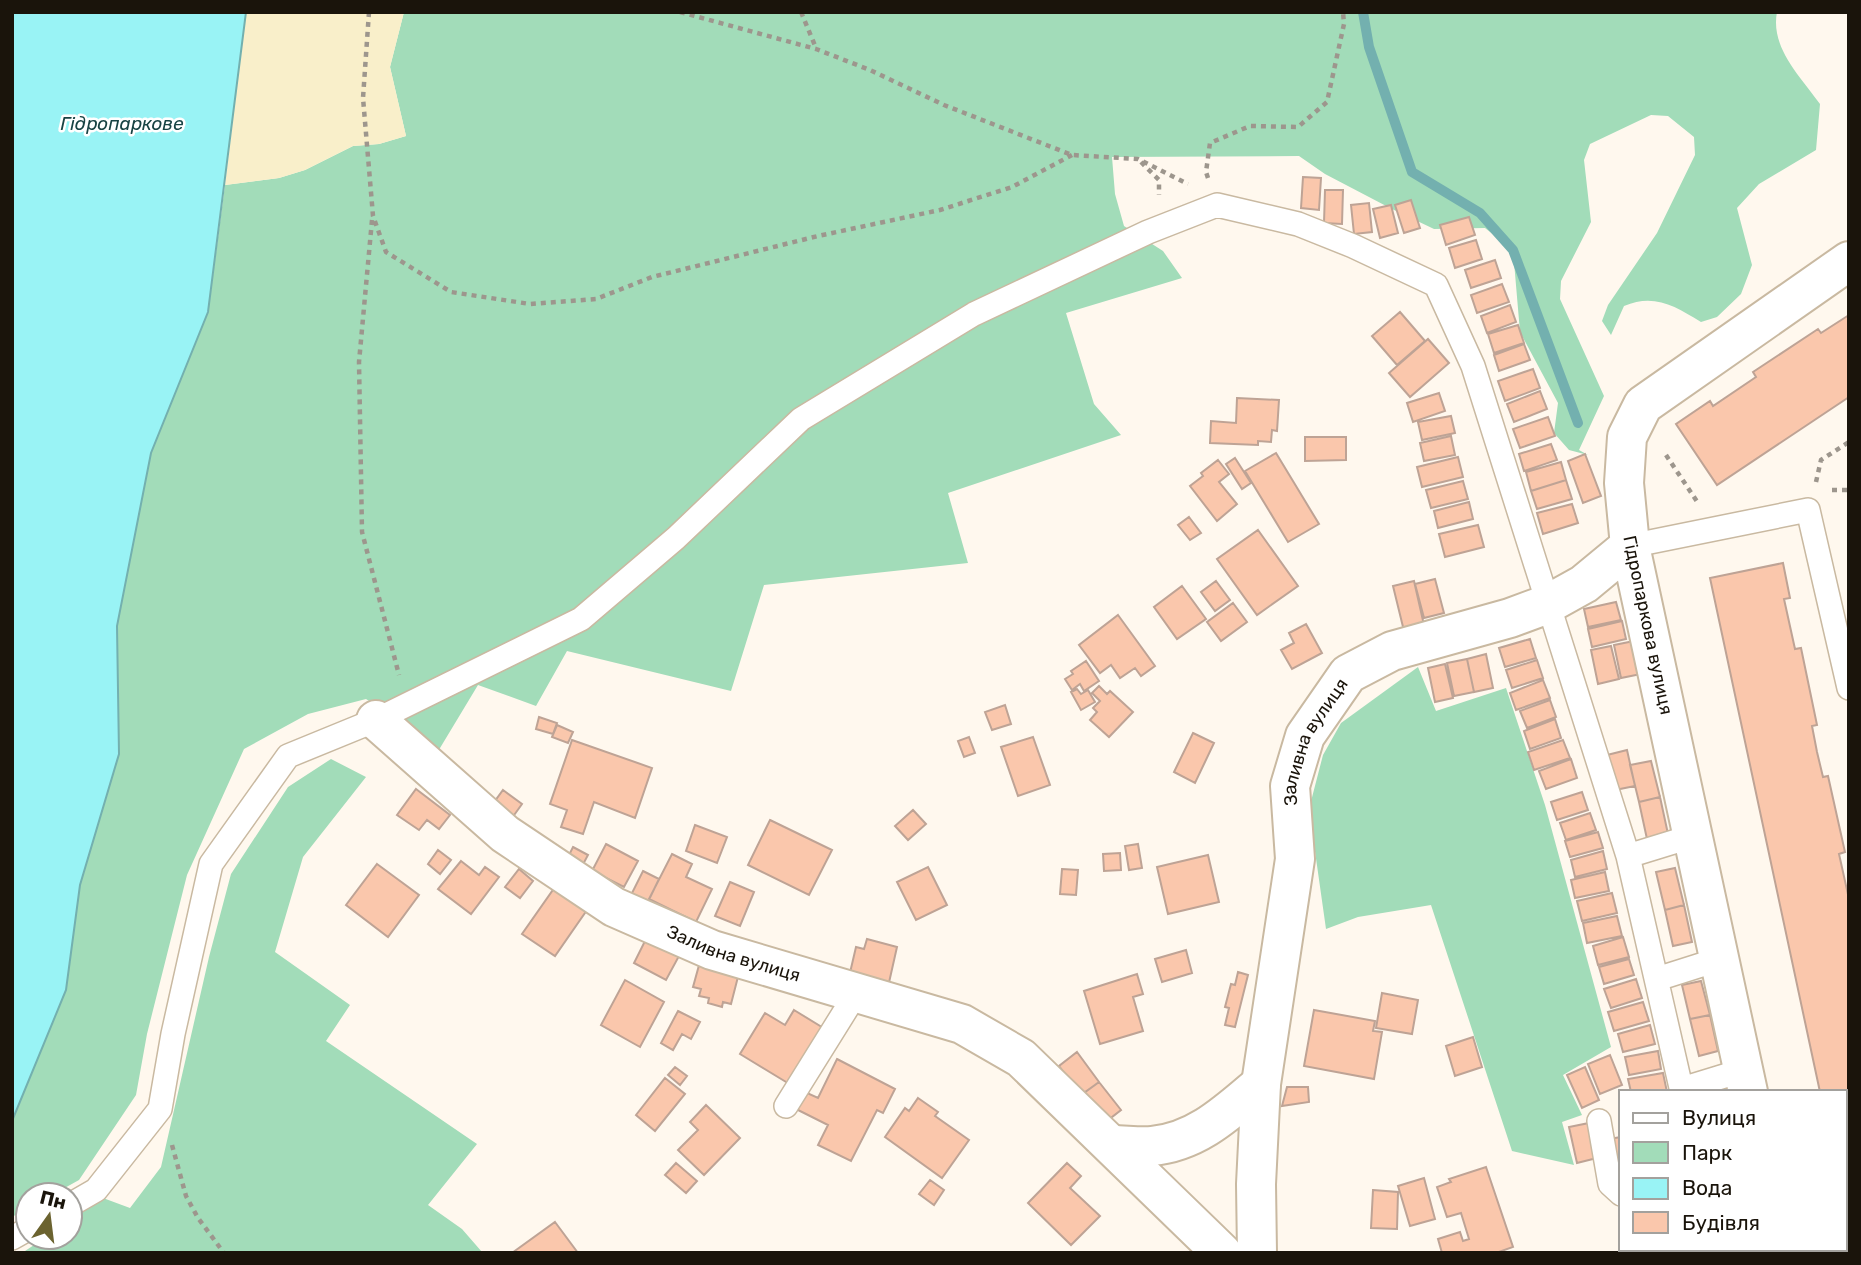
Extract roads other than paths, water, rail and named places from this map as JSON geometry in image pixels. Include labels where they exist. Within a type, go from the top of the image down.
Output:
[{"type":"street","name":"Гідропаркова вулиця","points":[[1746,1081],[1630,545],[1623,483],[1627,437],[1643,405],[1849,261]]},
{"type":"street","name":"Заливна вулиця","points":[[1256,1253],[1261,1084],[1295,859],[1290,786],[1305,736],[1348,674],[1392,651],[1510,618],[1548,604],[1584,584],[1630,545]]},
{"type":"street","name":"Заливна вулиця","points":[[391,712],[505,834],[614,907],[712,950],[962,1024],[1021,1058],[1222,1253]]},
{"type":"street","points":[[1113,1145],[1151,1146],[1199,1133],[1219,1120],[1261,1084]]},
{"type":"lane","points":[[84,1197],[96,1190],[160,1109],[173,1034],[211,864],[288,756],[391,712],[581,619],[676,538],[801,419],[974,314],[1147,232],[1217,205],[1298,225],[1353,246],[1436,285],[1473,366],[1628,856],[1682,1090],[1746,1081]]},
{"type":"lane","points":[[1630,545],[1808,510],[1849,688]]},
{"type":"lane","points":[[1628,856],[1693,836]]},
{"type":"lane","points":[[1657,979],[1720,959]]},
{"type":"lane","points":[[786,1106],[857,992]]},
{"type":"lane","points":[[1599,1121],[1610,1184],[1619,1192]]},
{"type":"water","name":"Гідропаркове","points":[[12,12],[246,12],[208,312],[151,453],[117,626],[119,754],[80,885],[66,990],[12,1121]]},
{"type":"waterway","points":[[1363,12],[1369,47],[1412,172],[1480,213],[1513,250],[1578,423]]}]
